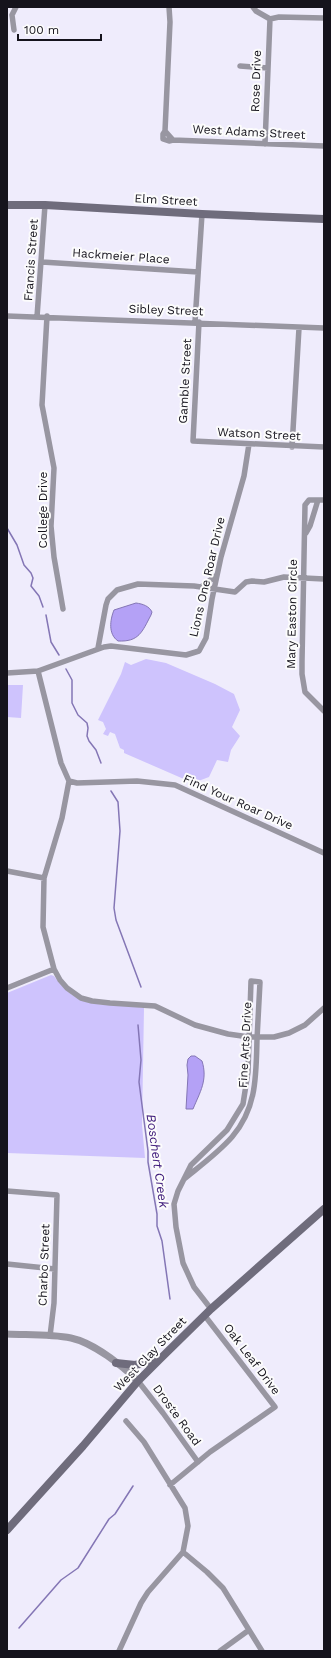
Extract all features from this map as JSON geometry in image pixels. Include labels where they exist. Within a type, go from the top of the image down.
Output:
[{"type":"main road","name":"Elm Street","points":[[7,205],[45,205],[324,219]]},
{"type":"main road","name":"West Clay Street","points":[[7,1530],[83,1446],[138,1381],[211,1309],[324,1209]]},
{"type":"main road","points":[[116,1363],[134,1365],[159,1360]]},
{"type":"street","points":[[14,30],[12,15],[16,7]]},
{"type":"street","name":"West Adams Street","points":[[169,7],[170,22],[166,131],[173,140],[324,146]]},
{"type":"street","points":[[253,7],[256,11],[270,19],[279,17],[324,18]]},
{"type":"street","name":"Rose Drive","points":[[265,144],[270,19]]},
{"type":"street","points":[[240,66],[268,68]]},
{"type":"street","name":"Francis Street","points":[[37,317],[45,205]]},
{"type":"street","name":"Gamble Street","points":[[193,441],[198,272],[202,214]]},
{"type":"street","name":"Hackmeier Place","points":[[42,262],[198,272]]},
{"type":"street","name":"Sibley Street","points":[[7,316],[47,316],[324,328]]},
{"type":"street","name":"College Drive","points":[[47,316],[42,405],[54,468],[51,526],[54,557],[63,609]]},
{"type":"street","points":[[292,447],[299,328]]},
{"type":"street","name":"Watson Street","points":[[193,441],[324,448]]},
{"type":"street","name":"Lions One Roar Drive","points":[[98,648],[110,646],[186,655],[198,651],[206,638],[217,575],[244,476],[249,444]]},
{"type":"street","name":"Mary Easton Circle","points":[[306,534],[321,500],[309,500],[306,503],[306,534],[303,578],[304,605],[302,674],[305,692],[324,711]]},
{"type":"street","points":[[201,586],[217,575]]},
{"type":"street","points":[[7,673],[38,671],[91,652],[98,648],[106,605],[108,599],[117,590],[138,584],[201,586],[235,592],[246,582],[252,581],[264,582],[284,577],[324,579]]},
{"type":"street","points":[[38,671],[61,763],[69,781],[62,818],[44,878],[44,927],[54,969],[60,980],[67,988],[81,998],[110,1003],[155,1006],[195,1024],[228,1034],[257,1038],[274,1037],[289,1033],[305,1025],[324,1008]]},
{"type":"street","name":"Find Your Roar Drive","points":[[69,781],[77,783],[138,781],[176,785],[324,853]]},
{"type":"street","points":[[7,871],[44,878]]},
{"type":"street","points":[[7,988],[54,969]]},
{"type":"street","name":"Fine Arts Drive","points":[[184,1179],[221,1149],[243,1121],[254,1090],[260,982],[251,981],[248,1074],[241,1107],[227,1130],[191,1165],[178,1190],[174,1204],[176,1227],[183,1263],[194,1287],[211,1309]]},
{"type":"street","name":"Charbo Street","points":[[7,1191],[57,1195],[54,1303],[50,1336]]},
{"type":"street","points":[[7,1264],[55,1269]]},
{"type":"street","name":"Oak Leaf Drive","points":[[170,1484],[274,1407],[205,1316]]},
{"type":"street","name":"Droste Road","points":[[7,1334],[72,1338],[86,1343],[116,1363],[138,1381],[164,1413],[198,1462]]},
{"type":"street","points":[[119,1651],[133,1617],[148,1592],[183,1552],[188,1526],[188,1517],[185,1508],[144,1442],[126,1421]]},
{"type":"street","points":[[183,1552],[223,1588],[262,1651]]},
{"type":"street","points":[[220,1651],[249,1630]]},
{"type":"shaded area","points":[[136,603],[151,610],[151,615],[139,635],[131,640],[118,641],[111,631],[114,610]]},
{"type":"shaded area","points":[[146,659],[166,663],[215,684],[234,694],[240,710],[232,727],[240,736],[231,750],[228,762],[217,760],[209,777],[193,783],[124,753],[124,750],[120,748],[115,734],[110,732],[108,736],[103,734],[106,729],[103,722],[98,720],[121,674],[125,662],[131,665]]},
{"type":"shaded area","points":[[7,685],[23,685],[21,718],[7,717]]},
{"type":"shaded area","points":[[51,975],[54,976],[64,988],[74,996],[84,1001],[95,1004],[144,1008],[142,1125],[145,1158],[7,1153],[7,993]]},
{"type":"shaded area","points":[[191,1056],[195,1056],[202,1061],[204,1068],[204,1080],[193,1109],[186,1109],[188,1075],[187,1065],[188,1059]]},
{"type":"waterway","name":"Boschert Creek","points":[[7,528],[17,545],[24,565],[31,573],[33,578],[31,586],[39,596],[43,607]]},
{"type":"waterway","name":"Boschert Creek","points":[[46,615],[51,642],[59,655]]},
{"type":"waterway","name":"Boschert Creek","points":[[66,669],[72,680],[72,703],[78,715],[87,723],[87,736],[96,750],[101,763]]},
{"type":"waterway","name":"Boschert Creek","points":[[111,791],[118,802],[120,831],[114,908],[116,920],[141,987]]},
{"type":"waterway","name":"Boschert Creek","points":[[138,1025],[141,1060],[139,1082],[148,1151],[148,1162],[157,1214],[157,1226],[162,1241],[170,1299]]},
{"type":"waterway","name":"Boschert Creek","points":[[19,1628],[61,1580],[78,1568],[109,1519],[115,1514],[133,1486]]}]
